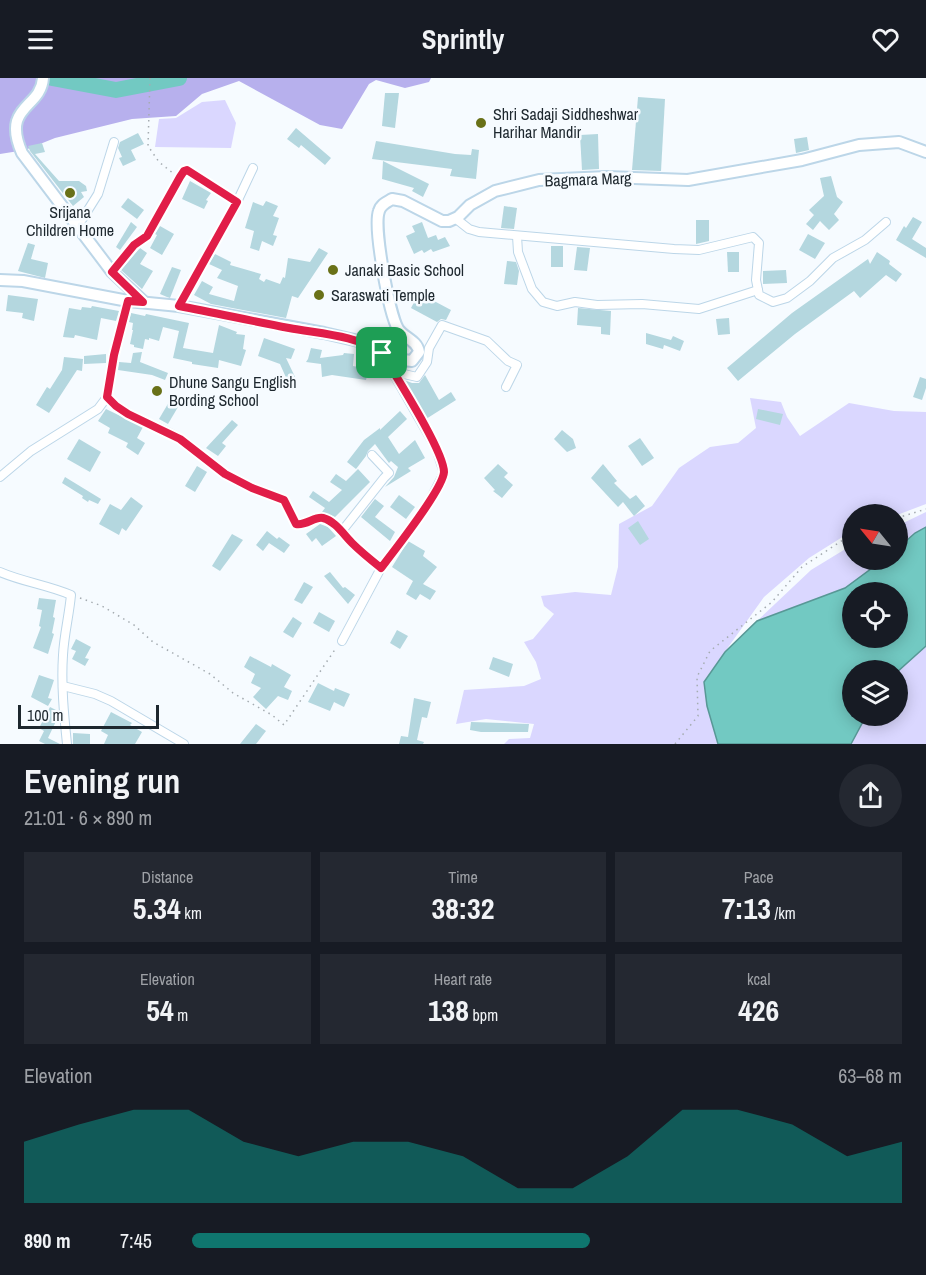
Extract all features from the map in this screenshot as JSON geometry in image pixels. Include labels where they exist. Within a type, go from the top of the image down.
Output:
[{"type":"main road","points":[[43,82],[21,110],[16,123],[16,139],[21,153],[112,272],[143,302]]},
{"type":"main road","name":"Bagmara Marg","points":[[455,219],[470,205],[495,191],[539,180],[607,177],[688,180],[801,160],[860,145],[899,142],[926,152]]},
{"type":"main road","points":[[0,280],[23,281],[128,301],[179,306],[363,342],[404,362],[412,361],[419,352],[418,346],[398,330],[392,314],[380,249],[379,211],[392,198],[403,201],[442,221],[455,219]]},
{"type":"street","points":[[78,226],[98,194],[114,142]]},
{"type":"street","points":[[179,306],[237,202],[253,168]]},
{"type":"street","points":[[112,272],[134,245],[147,236],[184,171],[187,170],[237,202]]},
{"type":"street","points":[[455,219],[469,229],[517,236],[699,250],[753,237],[759,243],[756,280],[759,295],[773,302],[787,298],[810,281],[833,258],[865,240],[886,222]]},
{"type":"street","points":[[517,236],[518,252],[532,289],[543,302],[557,306],[575,302],[699,309],[758,290]]},
{"type":"street","points":[[0,477],[31,451],[98,409],[107,397],[114,355],[128,301]]},
{"type":"street","points":[[382,353],[404,374],[417,377],[427,362],[429,348],[442,325],[487,341],[508,361],[517,365],[506,387]]},
{"type":"street","points":[[342,640],[381,568],[427,506],[444,472],[436,448],[382,353]]},
{"type":"street","points":[[107,397],[128,414],[180,439],[225,474],[252,488],[284,500],[296,524],[302,525],[325,518],[381,568]]},
{"type":"street","points":[[342,531],[389,473],[372,455]]},
{"type":"street","points":[[0,572],[71,595],[63,655],[67,744]]},
{"type":"street","points":[[63,686],[95,694],[184,744]]},
{"type":"path","points":[[150,78],[148,146],[159,162],[180,177]]},
{"type":"path","points":[[908,515],[926,509]]},
{"type":"path","points":[[675,744],[698,716],[697,676],[710,651],[772,602],[802,567],[842,541]]},
{"type":"path","points":[[71,595],[102,606],[134,625],[153,642],[210,674],[233,693],[272,715],[284,725],[342,640]]},
{"type":"shaded area","points":[[0,78],[431,78],[429,82],[405,88],[376,80],[369,84],[342,129],[320,125],[239,81],[202,94],[176,116],[132,119],[55,138],[25,150],[0,154]]},
{"type":"shaded area","points":[[225,100],[236,123],[231,148],[155,147],[159,119],[176,118],[202,102]]},
{"type":"shaded area","points":[[750,398],[781,402],[787,417],[800,436],[849,403],[894,411],[926,412],[926,504],[908,511],[908,504],[842,504],[842,537],[809,558],[764,597],[704,681],[718,744],[504,744],[509,739],[530,738],[534,724],[486,719],[456,724],[464,690],[524,686],[541,679],[536,662],[524,642],[533,639],[554,614],[544,606],[541,596],[575,592],[611,595],[618,567],[619,524],[652,506],[679,468],[710,447],[738,443],[756,428]]},
{"type":"shaded area","points":[[926,512],[926,527],[908,539],[908,521]]},
{"type":"shaded area","points":[[926,527],[926,646],[908,662],[908,660],[842,660],[842,726],[861,726],[851,744],[718,744],[707,706],[704,682],[725,652],[757,621],[842,589],[842,648],[908,648],[908,582],[853,582],[869,570],[908,570],[908,539]]},
{"type":"shaded area","points":[[842,551],[842,570],[870,570],[854,582],[842,582],[842,589],[757,621],[811,570]]},
{"type":"shaded area","points":[[926,646],[926,744],[851,744],[861,726],[908,726],[908,662]]},
{"type":"building","points":[[385,93],[399,93],[395,128],[382,126]]},
{"type":"building","points":[[638,97],[665,99],[661,171],[632,170]]},
{"type":"building","points":[[296,128],[331,158],[325,165],[301,145],[299,148],[287,139]]},
{"type":"building","points":[[138,133],[144,144],[131,150],[136,160],[123,166],[119,158],[122,157],[118,148],[120,142]]},
{"type":"building","points":[[598,134],[599,169],[582,170],[580,135]]},
{"type":"building","points":[[807,137],[809,150],[796,153],[794,139]]},
{"type":"building","points":[[376,141],[455,154],[471,155],[472,149],[479,150],[476,179],[450,176],[452,169],[372,159]]},
{"type":"building","name":"Srijana Children Home","points":[[42,143],[45,152],[35,154],[59,181],[79,181],[86,186],[87,191],[81,192],[84,197],[73,206],[28,146]]},
{"type":"building","points":[[383,161],[429,184],[423,197],[412,191],[414,188],[382,179]]},
{"type":"building","points":[[831,176],[837,197],[843,202],[834,214],[839,220],[829,230],[820,221],[813,230],[806,224],[814,215],[809,210],[824,196],[820,178]]},
{"type":"building","points":[[190,181],[211,193],[204,209],[182,199]]},
{"type":"building","points":[[128,198],[144,210],[137,219],[121,207]]},
{"type":"building","points":[[266,201],[278,206],[273,216],[279,218],[273,235],[277,236],[273,246],[262,241],[259,251],[250,248],[254,231],[245,228],[253,202],[263,206]]},
{"type":"building","points":[[504,206],[517,208],[514,229],[501,228]]},
{"type":"building","points":[[913,217],[922,222],[912,239],[926,248],[926,258],[896,240],[904,226],[906,228]]},
{"type":"building","points":[[696,220],[709,220],[709,241],[696,244]]},
{"type":"building","points":[[131,222],[137,227],[120,250],[116,247]]},
{"type":"building","points":[[422,222],[428,238],[436,235],[438,240],[445,237],[450,246],[433,252],[431,249],[424,253],[422,250],[414,254],[406,236],[415,232],[412,226]]},
{"type":"building","points":[[160,226],[174,234],[162,255],[150,248]]},
{"type":"building","points":[[808,234],[825,243],[815,259],[799,250]]},
{"type":"building","points":[[28,243],[35,245],[31,259],[48,263],[45,278],[18,271]]},
{"type":"building","points":[[551,246],[563,246],[563,267],[551,267]]},
{"type":"building","points":[[577,247],[590,248],[587,271],[574,270]]},
{"type":"building","points":[[140,248],[147,253],[140,264],[153,271],[142,289],[121,270]]},
{"type":"building","points":[[319,248],[328,253],[298,298],[292,296],[286,318],[211,304],[194,295],[202,281],[213,287],[209,294],[234,301],[238,286],[217,278],[222,270],[209,264],[215,254],[231,262],[230,265],[261,274],[259,279],[264,282],[266,279],[280,284],[283,277],[285,278],[288,258],[310,262]]},
{"type":"building","points":[[727,252],[739,252],[739,272],[728,272]]},
{"type":"building","points":[[877,252],[890,261],[889,264],[902,274],[896,282],[886,275],[860,298],[854,291],[795,334],[738,381],[727,368],[792,313],[868,259],[870,264]]},
{"type":"building","points":[[507,261],[516,262],[519,271],[517,285],[504,284]]},
{"type":"building","points":[[172,267],[181,270],[170,298],[160,294]]},
{"type":"building","points":[[786,270],[787,283],[763,284],[763,271]]},
{"type":"building","points":[[419,293],[451,310],[446,320],[441,319],[437,322],[411,308]]},
{"type":"building","points":[[8,295],[38,299],[34,321],[22,318],[23,313],[6,311]]},
{"type":"building","points":[[92,306],[119,311],[116,321],[101,318],[97,340],[75,335],[74,338],[63,337],[69,308],[81,310],[82,307],[91,308]]},
{"type":"building","points":[[578,308],[611,311],[610,335],[601,334],[601,327],[577,325]]},
{"type":"building","points":[[131,313],[189,323],[183,348],[213,353],[219,325],[237,332],[236,334],[245,335],[243,349],[246,350],[241,366],[219,360],[218,368],[173,358],[179,331],[163,327],[159,341],[149,338],[149,340],[145,339],[143,349],[134,347],[130,344],[133,330],[133,323],[129,322]]},
{"type":"building","points":[[729,318],[730,334],[718,335],[716,319]]},
{"type":"building","points":[[646,333],[671,340],[673,336],[684,341],[680,351],[664,345],[663,349],[646,344]]},
{"type":"building","points":[[264,338],[295,349],[291,359],[286,358],[296,379],[288,382],[280,364],[258,356]]},
{"type":"building","points":[[311,348],[322,350],[320,358],[344,353],[354,354],[353,366],[369,369],[366,380],[332,375],[322,377],[321,364],[306,362]]},
{"type":"building","points":[[142,352],[140,362],[168,373],[165,380],[152,375],[118,370],[119,362],[131,363],[133,353]]},
{"type":"building","points":[[106,354],[106,363],[84,364],[84,356]]},
{"type":"building","points":[[64,357],[83,359],[82,371],[77,370],[49,413],[36,405],[47,387],[50,389],[62,370]]},
{"type":"building","points":[[425,375],[439,400],[451,392],[456,400],[426,419],[404,380],[419,383]]},
{"type":"building","points":[[920,377],[926,379],[922,400],[913,397]]},
{"type":"building","points":[[169,402],[178,407],[168,424],[159,419]]},
{"type":"building","points":[[106,409],[143,427],[137,438],[145,443],[138,455],[126,447],[128,443],[108,433],[110,428],[98,421]]},
{"type":"building","points":[[758,409],[783,414],[780,425],[756,419]]},
{"type":"building","points":[[400,411],[407,419],[388,437],[399,454],[415,440],[425,458],[408,468],[411,471],[385,487],[394,477],[398,467],[391,461],[389,463],[375,444],[356,469],[347,462],[364,440],[380,428],[380,430]]},
{"type":"building","points":[[232,420],[238,425],[222,443],[226,446],[218,456],[206,448]]},
{"type":"building","points":[[562,430],[573,439],[576,448],[567,452],[554,439]]},
{"type":"building","points":[[640,438],[654,458],[642,466],[628,446]]},
{"type":"building","points":[[79,439],[101,452],[90,472],[67,459]]},
{"type":"building","points":[[498,464],[508,473],[504,477],[513,485],[502,498],[493,491],[495,490],[484,478]]},
{"type":"building","points":[[603,464],[617,481],[614,483],[630,499],[636,495],[645,506],[634,516],[623,502],[618,507],[591,478]]},
{"type":"building","points":[[197,466],[207,472],[195,492],[185,486]]},
{"type":"building","points":[[358,469],[370,482],[335,517],[322,512],[325,508],[309,497],[313,491],[329,502],[342,490],[330,482],[336,474],[346,481]]},
{"type":"building","points":[[65,477],[101,499],[98,504],[89,500],[88,502],[82,498],[83,496],[62,483]]},
{"type":"building","points":[[399,495],[415,507],[406,519],[390,507]]},
{"type":"building","points":[[131,497],[143,506],[126,531],[122,528],[119,535],[99,524],[110,504],[121,510]]},
{"type":"building","points":[[375,499],[384,506],[375,517],[395,532],[390,541],[361,517]]},
{"type":"building","points":[[638,521],[649,539],[640,545],[628,528]]},
{"type":"building","points":[[320,524],[328,527],[336,536],[322,546],[316,538],[312,542],[306,534]]},
{"type":"building","points":[[267,531],[290,545],[284,553],[269,543],[263,551],[256,545]]},
{"type":"building","points":[[232,534],[243,540],[220,571],[212,566]]},
{"type":"building","points":[[408,541],[425,551],[423,556],[437,567],[423,584],[436,591],[430,600],[420,594],[416,600],[406,594],[413,581],[392,567]]},
{"type":"building","points":[[330,572],[343,588],[345,587],[355,595],[348,604],[324,576]]},
{"type":"building","points":[[304,582],[313,587],[302,604],[294,600]]},
{"type":"building","points":[[39,598],[56,600],[52,633],[54,634],[48,654],[33,648],[41,627],[39,626],[42,610],[37,609]]},
{"type":"building","points":[[319,612],[335,621],[329,632],[313,623]]},
{"type":"building","points":[[293,617],[302,623],[293,638],[283,632]]},
{"type":"building","points":[[397,630],[408,636],[400,649],[390,643]]},
{"type":"building","points":[[76,639],[91,647],[85,658],[89,659],[85,666],[72,659],[76,651],[71,649]]},
{"type":"building","points":[[250,656],[271,667],[272,664],[291,675],[284,687],[292,691],[288,700],[278,696],[266,709],[253,697],[261,688],[251,683],[255,674],[244,667]]},
{"type":"building","points":[[493,657],[513,664],[509,677],[489,669]]},
{"type":"building","points":[[39,675],[54,680],[48,698],[52,699],[48,706],[31,697]]},
{"type":"building","points":[[318,683],[334,691],[335,688],[350,694],[344,707],[334,702],[330,711],[308,702]]},
{"type":"building","points":[[414,698],[431,702],[427,718],[422,717],[417,740],[424,742],[423,744],[399,744],[401,736],[408,737]]},
{"type":"building","points":[[50,707],[58,711],[58,717],[48,738],[60,744],[45,744],[39,741],[44,731],[39,728]]},
{"type":"building","points":[[111,712],[132,723],[130,725],[142,732],[135,744],[104,744],[108,735],[101,731]]},
{"type":"building","points":[[471,722],[529,724],[528,732],[481,732],[470,730]]},
{"type":"building","points":[[256,724],[266,731],[256,744],[240,744]]},
{"type":"building","points":[[73,733],[90,734],[90,744],[73,744]]},
{"type":"waterway","points":[[52,78],[116,90],[179,78]]},
{"type":"place","name":"Shri Sadaji Siddheshwar Harihar Mandir","points":[[481,123]]},
{"type":"place","name":"Srijana Children Home","points":[[70,193]]},
{"type":"place","name":"Janaki Basic School","points":[[333,270]]},
{"type":"place","name":"Saraswati Temple","points":[[319,295]]},
{"type":"place","name":"Dhune Sangu English Bording School","points":[[157,391]]},
{"type":"route","points":[[187,170],[237,202],[179,306],[363,342],[382,353],[436,448],[444,472],[427,506],[381,568],[325,518],[302,525],[296,524],[284,500],[252,488],[225,474],[180,439],[128,414],[107,397],[114,355],[128,301],[143,302],[112,272],[134,245],[147,236],[180,177],[187,170]]}]
